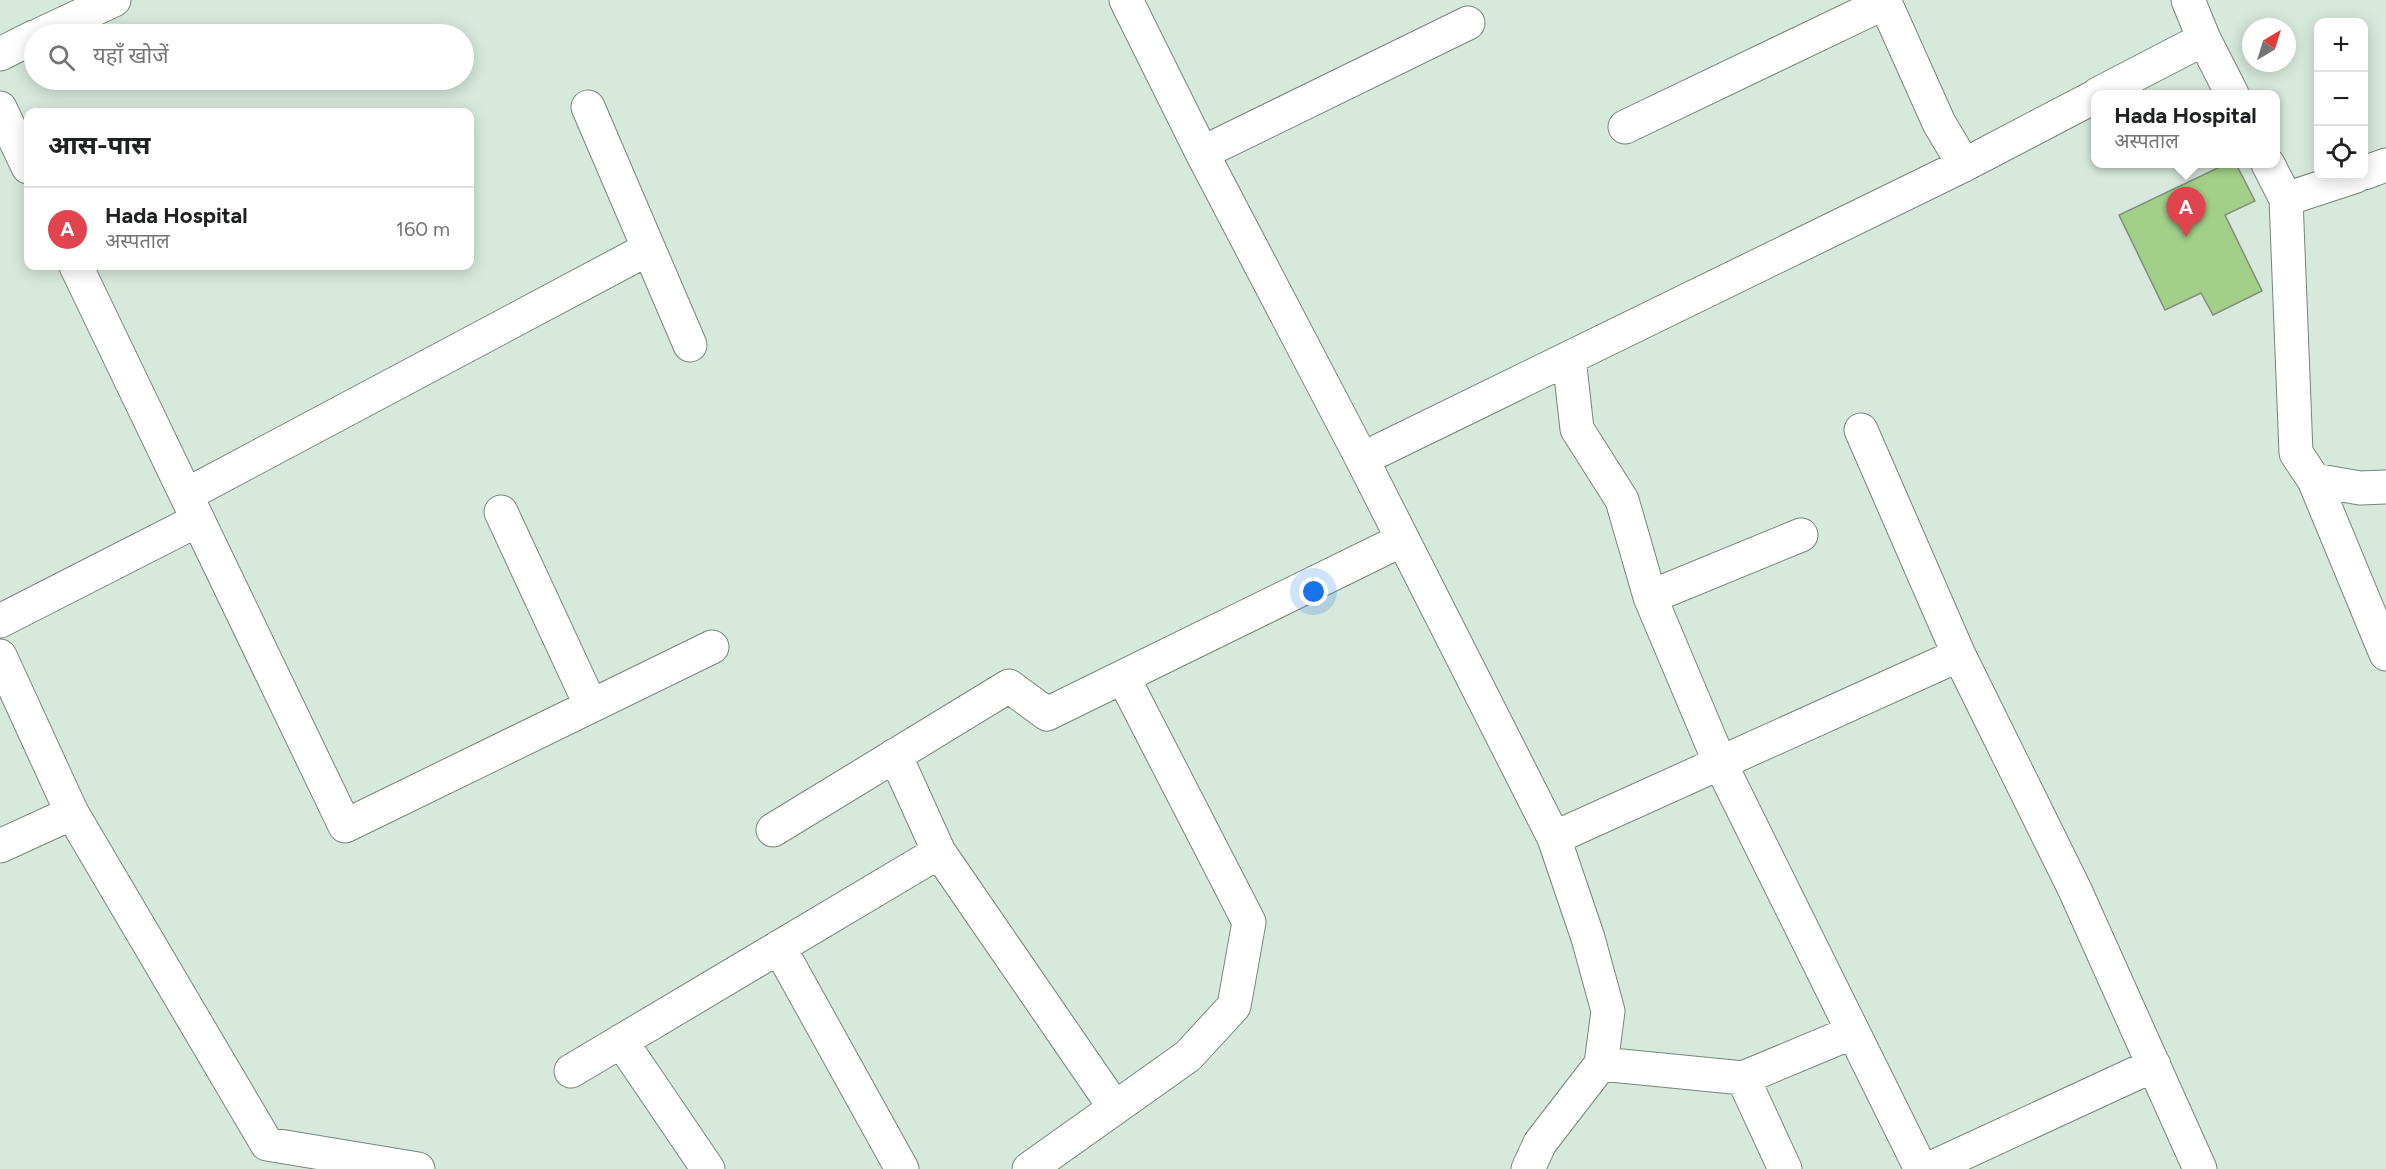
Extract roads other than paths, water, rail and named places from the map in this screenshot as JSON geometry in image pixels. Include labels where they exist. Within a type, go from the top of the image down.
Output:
[{"type":"street","points":[[62,24],[114,0]]},
{"type":"street","points":[[1125,0],[1362,459],[1554,838],[1588,938],[1608,1011],[1602,1064],[1540,1143],[1528,1169]]},
{"type":"street","points":[[2188,0],[2204,39],[2230,90]]},
{"type":"street","points":[[1625,127],[1885,1],[1939,123],[1964,165]]},
{"type":"street","points":[[1202,153],[1468,23]]},
{"type":"street","points":[[2107,90],[2204,39]]},
{"type":"street","points":[[0,54],[24,43]]},
{"type":"street","points":[[1362,459],[1964,165],[2091,98]]},
{"type":"street","points":[[588,107],[690,345]]},
{"type":"street","points":[[0,108],[24,159]]},
{"type":"street","points":[[2368,172],[2386,165]]},
{"type":"street","points":[[2270,168],[2286,199],[2296,453],[2314,480],[2386,654]]},
{"type":"street","points":[[2286,199],[2344,180]]},
{"type":"street","points":[[0,621],[192,507],[648,249]]},
{"type":"street","points":[[78,270],[345,826],[712,646]]},
{"type":"street","points":[[1569,358],[1577,429],[1622,500],[1650,597],[1720,763],[1921,1169]]},
{"type":"street","points":[[1861,430],[1959,655],[2075,890],[2200,1169]]},
{"type":"street","points":[[2314,480],[2360,488],[2386,487]]},
{"type":"street","points":[[501,512],[591,706]]},
{"type":"street","points":[[1650,597],[1801,535]]},
{"type":"street","points":[[773,830],[1009,686],[1047,714],[1402,540]]},
{"type":"street","points":[[1554,838],[1959,655]]},
{"type":"street","points":[[0,656],[72,813],[267,1144],[418,1169]]},
{"type":"street","points":[[1029,1169],[1188,1056],[1234,1006],[1249,922],[1123,677]]},
{"type":"street","points":[[895,755],[939,852],[1115,1108]]},
{"type":"street","points":[[0,846],[72,813]]},
{"type":"street","points":[[571,1071],[939,852]]},
{"type":"street","points":[[779,947],[902,1169]]},
{"type":"street","points":[[1602,1064],[1743,1078],[1853,1032]]},
{"type":"street","points":[[621,1041],[708,1169]]},
{"type":"street","points":[[1929,1169],[2154,1065]]},
{"type":"street","points":[[1743,1078],[1785,1169]]},
{"type":"place","name":"Hada Hospital","points":[[2186,237]]}]
